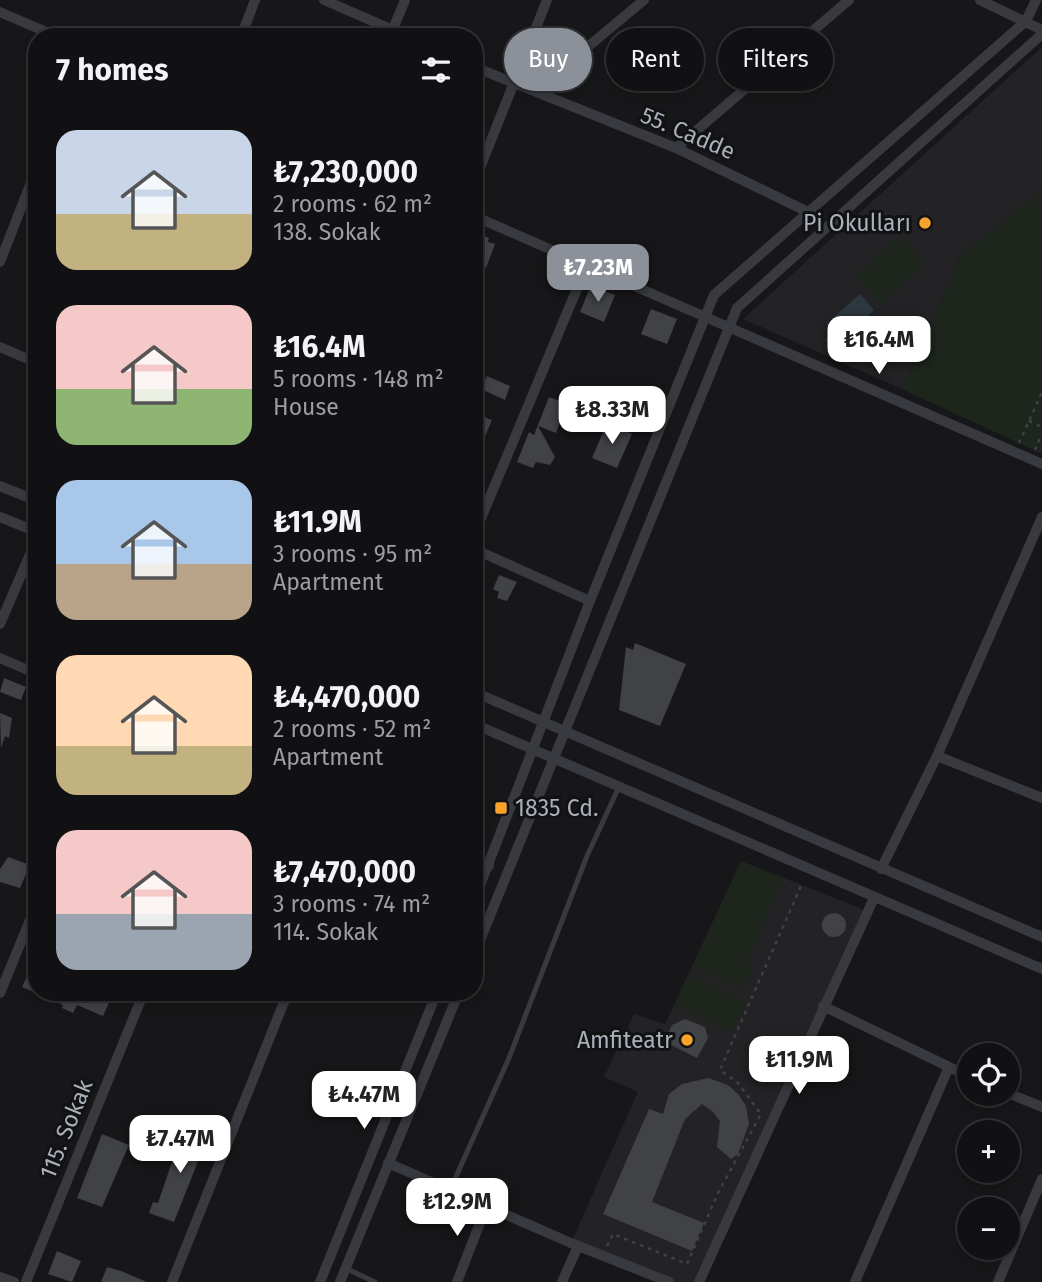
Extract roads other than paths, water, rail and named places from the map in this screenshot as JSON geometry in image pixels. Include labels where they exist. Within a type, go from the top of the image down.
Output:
[{"type":"street","points":[[244,28],[255,0]]},
{"type":"street","points":[[324,0],[391,28]]},
{"type":"street","points":[[393,28],[405,0]]},
{"type":"street","points":[[536,28],[547,0]]},
{"type":"street","points":[[592,43],[644,0]]},
{"type":"street","points":[[676,148],[849,0]]},
{"type":"street","points":[[483,933],[737,308],[1042,32],[1026,21],[980,0]]},
{"type":"street","points":[[483,880],[590,601],[714,295],[806,211],[1026,21],[1036,0]]},
{"type":"street","points":[[0,12],[37,28]]},
{"type":"street","name":"55. Cadde","points":[[483,71],[504,80]]},
{"type":"street","points":[[483,161],[512,91]]},
{"type":"street","name":"55. Cadde","points":[[529,91],[676,148],[806,211]]},
{"type":"street","points":[[0,262],[28,190]]},
{"type":"street","points":[[483,220],[1036,462]]},
{"type":"street","points":[[483,513],[587,265]]},
{"type":"street","points":[[0,347],[28,359]]},
{"type":"street","points":[[0,486],[28,498]]},
{"type":"street","points":[[0,517],[28,528]]},
{"type":"street","points":[[881,869],[936,756],[1042,517]]},
{"type":"street","points":[[483,553],[590,601]]},
{"type":"street","points":[[0,624],[28,559]]},
{"type":"street","points":[[0,658],[28,670]]},
{"type":"street","points":[[483,696],[1042,937]]},
{"type":"street","points":[[483,728],[1042,969]]},
{"type":"street","points":[[936,756],[1041,797]]},
{"type":"street","points":[[483,864],[489,866]]},
{"type":"street","points":[[699,1282],[874,898]]},
{"type":"street","points":[[0,993],[28,925]]},
{"type":"street","name":"115. Sokak","points":[[26,1282],[140,1001]]},
{"type":"street","points":[[172,1282],[284,1001]]},
{"type":"street","points":[[320,1282],[433,1001]]},
{"type":"street","points":[[340,1282],[455,1001]]},
{"type":"street","points":[[823,1006],[957,1072]]},
{"type":"street","points":[[855,1282],[948,1069]]},
{"type":"street","points":[[1020,1098],[1042,1107]]},
{"type":"street","points":[[388,1163],[578,1246],[669,1282]]},
{"type":"street","points":[[998,1282],[1042,1179]]},
{"type":"street","points":[[457,1282],[487,1205]]},
{"type":"street","points":[[562,1282],[578,1246]]},
{"type":"street","points":[[0,1277],[15,1282]]},
{"type":"lane","points":[[450,1189],[509,1058],[587,856],[619,787]]},
{"type":"lane","points":[[345,1268],[375,1282]]},
{"type":"place","name":"Pi Okulları","points":[[925,223]]},
{"type":"place","name":"1835 Cd.","points":[[501,808]]},
{"type":"place","name":"Amfiteatr","points":[[687,1040]]}]
